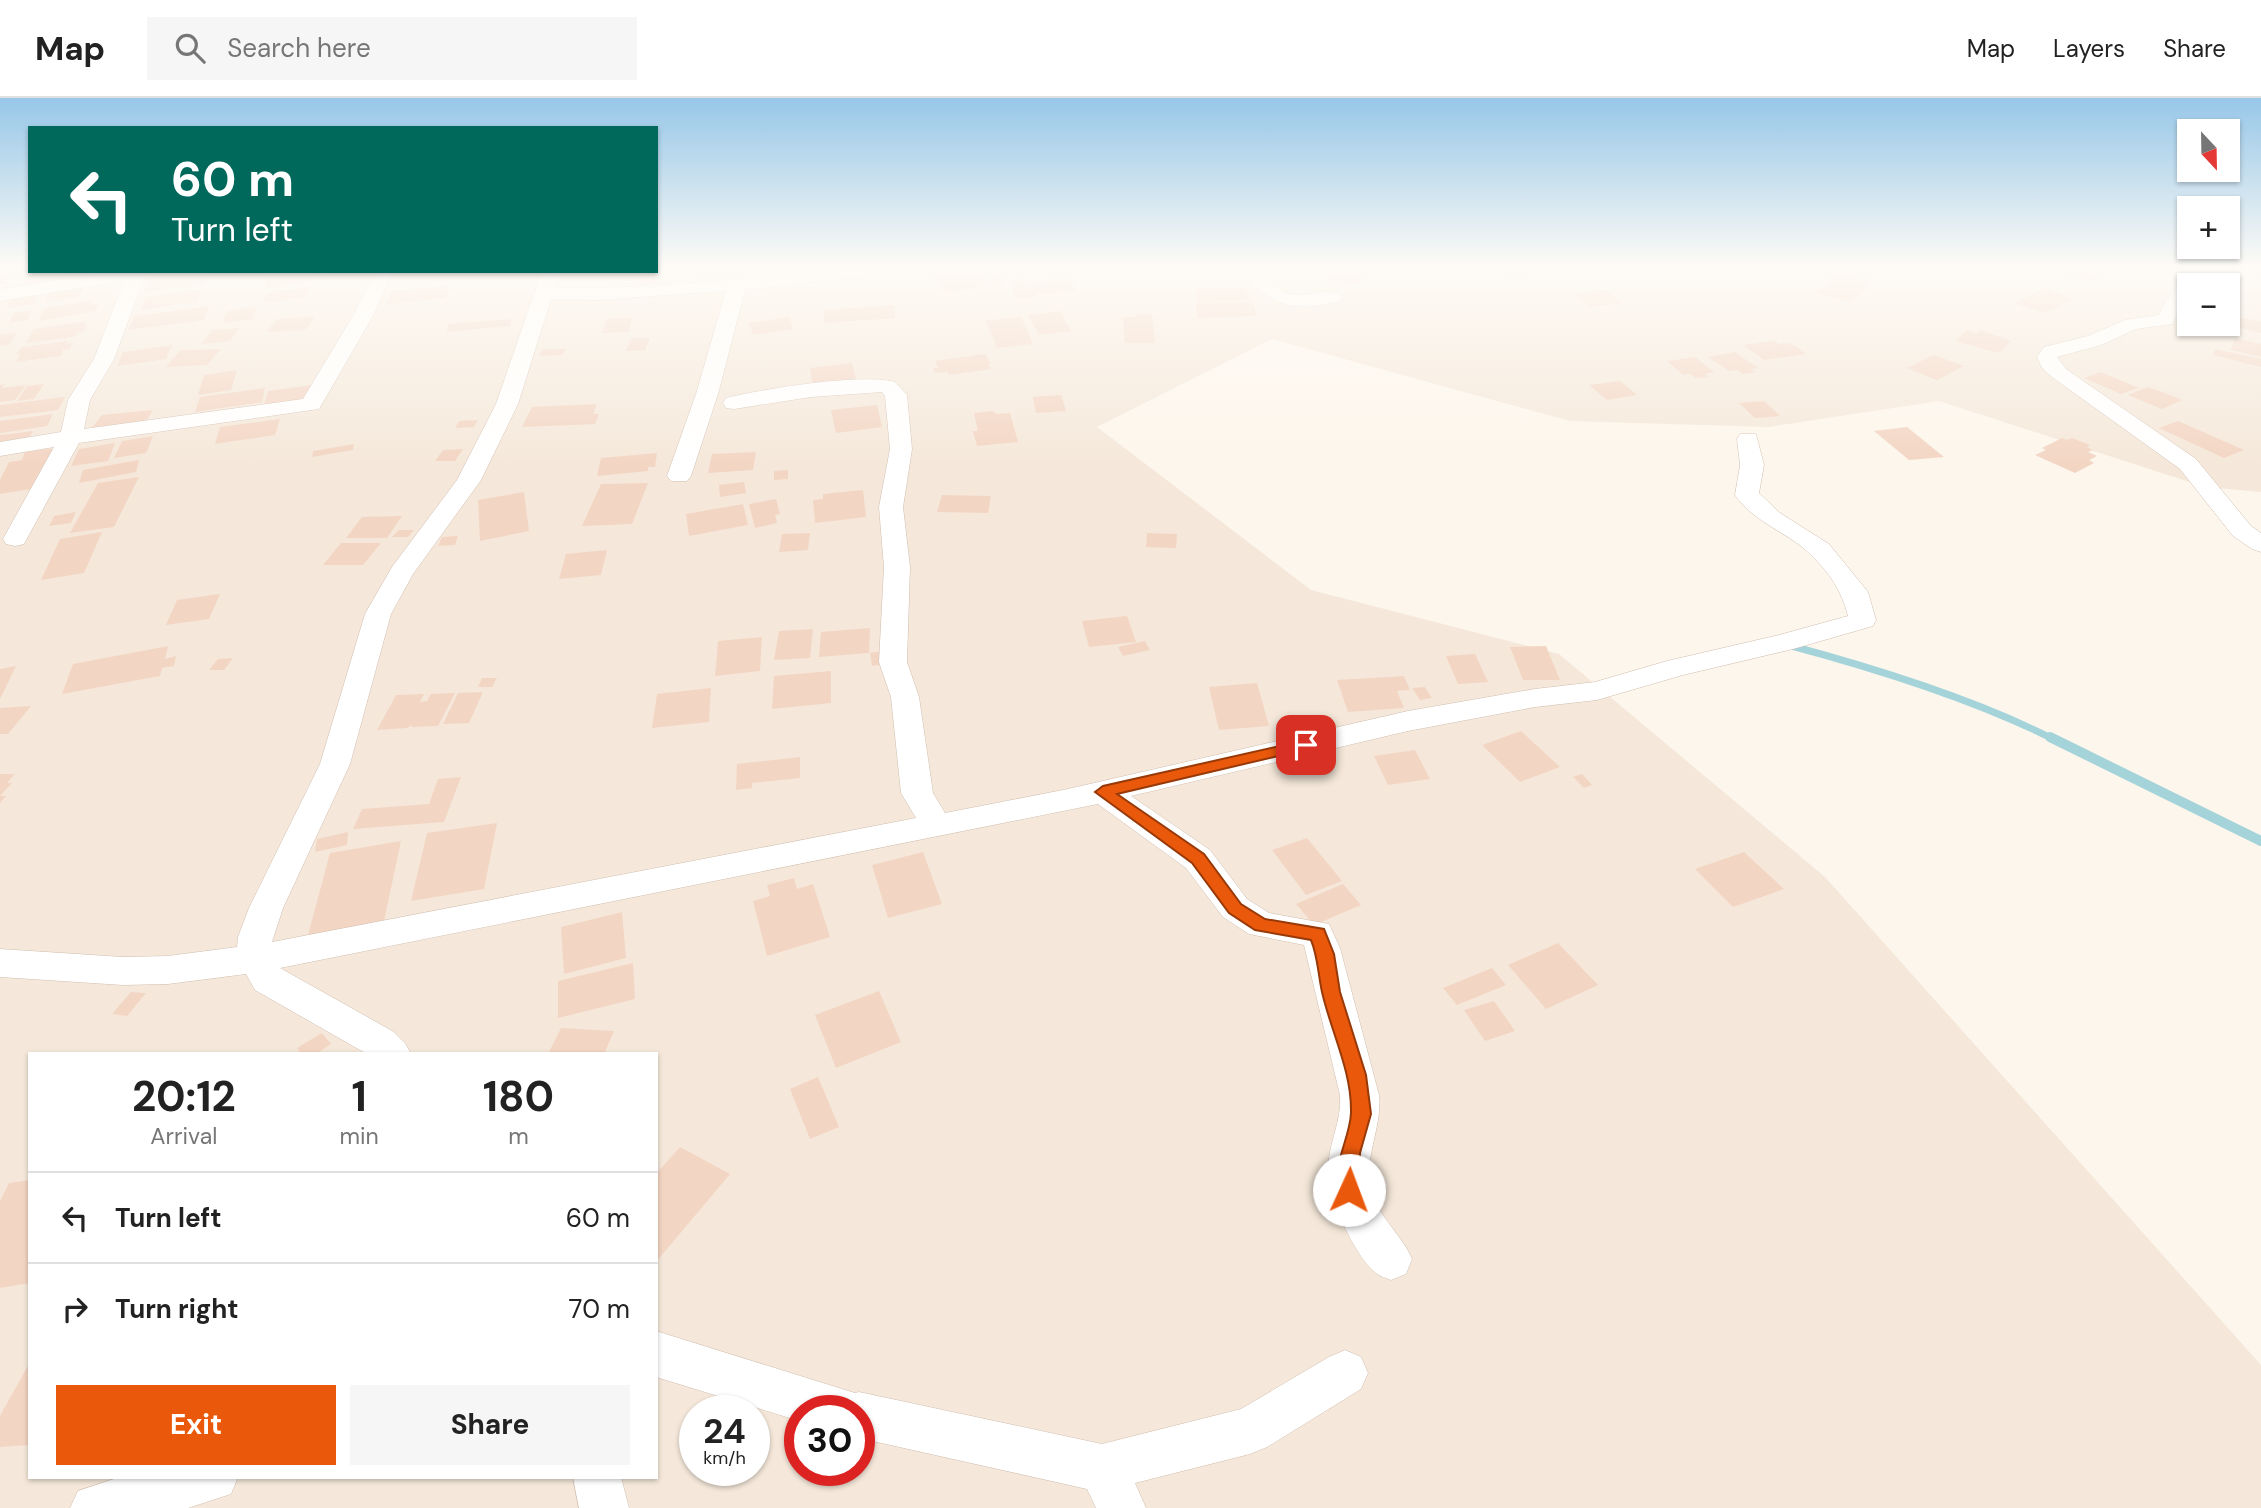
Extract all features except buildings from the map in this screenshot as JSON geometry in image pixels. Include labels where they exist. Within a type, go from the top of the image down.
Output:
[{"type":"street","points":[[15,539],[71,437],[79,400],[116,335]]},
{"type":"street","points":[[0,449],[311,404],[352,335]]},
{"type":"street","points":[[390,1052],[381,1043],[268,980],[255,959],[256,937],[266,908],[335,764],[378,614],[401,572],[469,480],[507,404],[530,335]]},
{"type":"street","points":[[679,476],[707,394],[723,335]]},
{"type":"street","points":[[2108,335],[2094,341],[2051,351],[2047,357],[2049,364],[2188,464],[2242,531],[2261,544]]},
{"type":"street","points":[[734,403],[864,386],[888,386],[896,394],[901,449],[891,507],[897,567],[892,662],[905,697],[917,793],[936,825]]},
{"type":"street","points":[[0,963],[123,971],[168,970],[255,959],[1103,792],[1408,722],[1535,698],[1597,691],[1677,667],[1783,643],[1863,620],[1855,592],[1820,549],[1771,518],[1747,495],[1752,464],[1748,439]]},
{"type":"street","points":[[1103,792],[1198,859],[1235,908],[1244,914],[1261,925],[1317,934],[1325,954],[1331,992],[1356,1075],[1361,1114],[1350,1153],[1349,1190],[1357,1211],[1391,1259]]},
{"type":"street","points":[[658,1355],[791,1395]]},
{"type":"street","points":[[875,1420],[1111,1488],[1250,1430],[1345,1373]]},
{"type":"street","points":[[95,1508],[206,1479]]},
{"type":"street","points":[[597,1479],[604,1508]]},
{"type":"shaded area","points":[[0,335],[2261,335],[2261,492],[2205,487],[1939,401],[1768,427],[1570,421],[1272,339],[1097,427],[1311,590],[1559,654],[1825,877],[2261,1365],[2261,1508],[0,1508]]},
{"type":"waterway","points":[[1788,645],[1923,686],[2022,724],[2053,739]]},
{"type":"waterway","points":[[2050,737],[2261,841]]},
{"type":"route","points":[[1306,745],[1103,792],[1198,859],[1235,908],[1261,925],[1317,934],[1325,954],[1331,992],[1356,1075],[1361,1114],[1350,1153],[1349,1190]]}]
